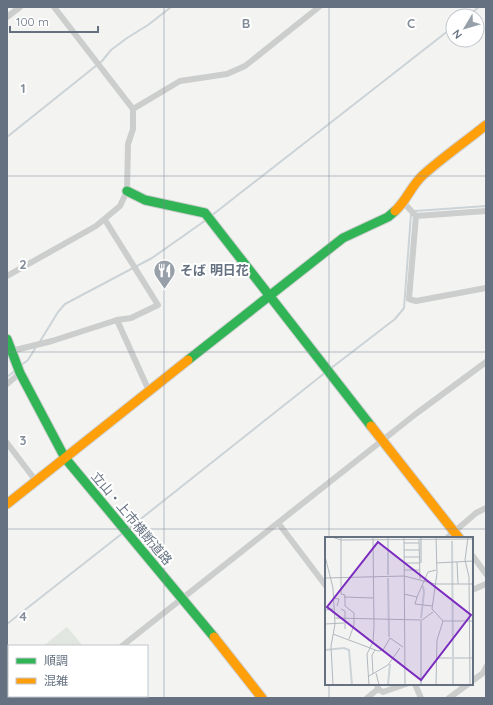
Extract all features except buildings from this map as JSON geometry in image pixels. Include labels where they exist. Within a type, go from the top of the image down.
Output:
[{"type":"street","points":[[7,17],[20,7]]},
{"type":"street","points":[[7,276],[91,230],[105,220],[120,206],[127,191],[128,144],[133,129],[133,109],[54,7]]},
{"type":"street","points":[[133,109],[180,81],[227,74],[245,66],[319,7]]},
{"type":"street","points":[[7,504],[269,295],[343,238],[388,217],[404,203],[410,191],[422,176],[486,125]]},
{"type":"street","points":[[127,191],[145,200],[205,213],[457,535],[476,513],[486,508]]},
{"type":"street","points":[[404,203],[416,216],[409,299],[416,301],[486,288]]},
{"type":"street","points":[[416,216],[486,211]]},
{"type":"street","points":[[9,351],[52,341],[117,320],[131,318],[158,305],[105,220]]},
{"type":"street","points":[[117,320],[149,391]]},
{"type":"street","name":"立山・上市横断道路","points":[[7,339],[9,351],[18,370],[65,458],[182,598],[262,698]]},
{"type":"street","points":[[123,645],[279,524],[417,413],[486,362]]},
{"type":"street","points":[[7,384],[18,370]]},
{"type":"street","points":[[7,443],[36,481]]},
{"type":"street","points":[[279,524],[325,585]]},
{"type":"street","points":[[473,556],[486,574]]},
{"type":"street","points":[[473,590],[486,584]]},
{"type":"street","points":[[473,680],[484,674],[486,667]]},
{"type":"street","points":[[367,698],[378,686],[383,692],[403,685]]},
{"type":"street","points":[[415,685],[421,698]]},
{"type":"street","points":[[449,698],[467,685]]},
{"type":"shaded area","points":[[67,627],[82,645],[44,645]]},
{"type":"waterway","points":[[7,137],[102,61],[111,50],[148,25],[171,7]]},
{"type":"waterway","points":[[211,216],[445,33]]},
{"type":"waterway","points":[[330,369],[395,319],[404,308],[411,214],[415,211],[486,206]]},
{"type":"waterway","points":[[39,343],[58,312],[65,304],[152,258],[206,220]]},
{"type":"waterway","points":[[20,366],[28,360],[36,347]]},
{"type":"waterway","points":[[7,377],[16,370]]},
{"type":"waterway","points":[[128,529],[326,372]]},
{"type":"waterway","points":[[7,624],[124,532]]},
{"type":"traffic: fast","points":[[127,191],[145,200],[205,213],[371,426]]},
{"type":"traffic: fast","points":[[188,360],[343,238],[388,217],[395,211]]},
{"type":"traffic: fast","points":[[7,339],[20,373],[65,458],[214,637]]},
{"type":"traffic: slow","points":[[395,211],[423,175],[486,125]]},
{"type":"traffic: slow","points":[[7,504],[188,360]]},
{"type":"traffic: slow","points":[[371,426],[458,537]]},
{"type":"traffic: slow","points":[[214,637],[262,698]]},
{"type":"place","name":"そば 明日花","points":[[164,290]]}]
